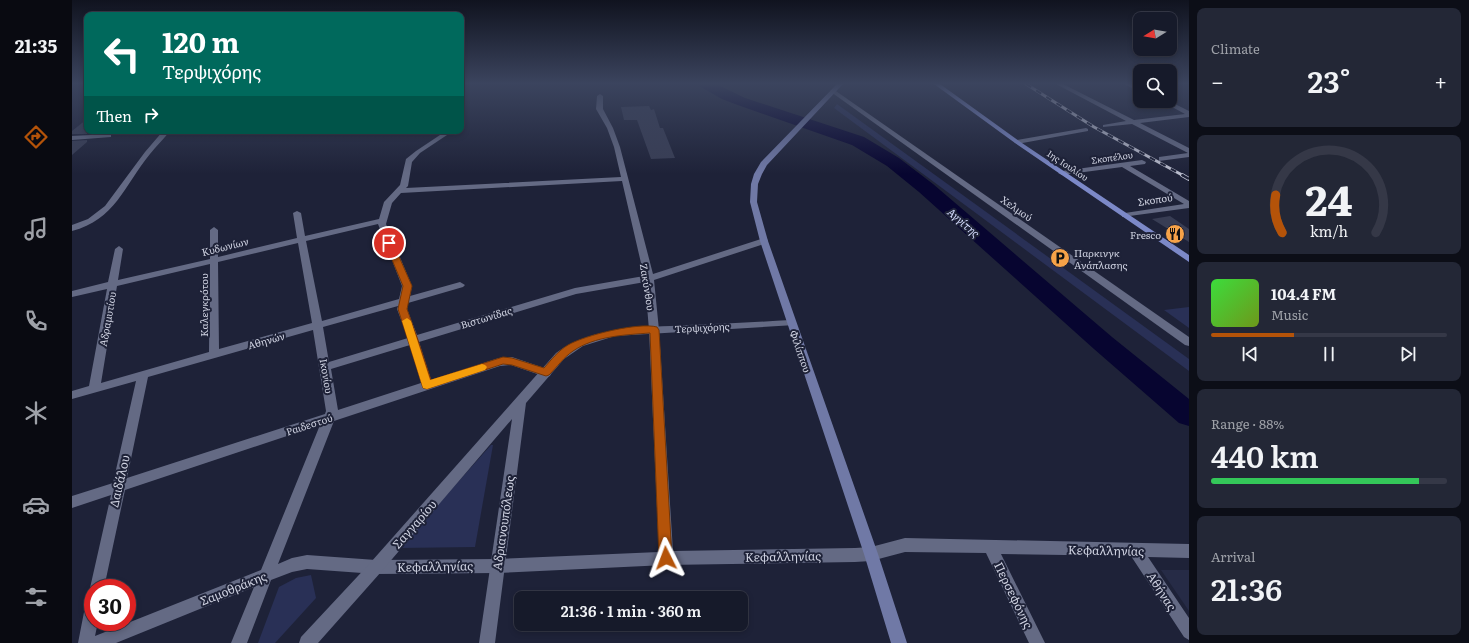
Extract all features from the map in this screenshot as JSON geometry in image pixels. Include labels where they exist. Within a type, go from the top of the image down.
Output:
[{"type":"main road","name":"Φιλίππου","points":[[811,114],[764,164],[754,185],[754,206],[791,323],[900,643]]},
{"type":"main road","name":"1ης Ιουλίου","points":[[979,114],[1062,173],[1189,259]]},
{"type":"street","name":"Ζακύνθου","points":[[601,114],[610,128],[616,147],[649,278],[654,330],[666,558]]},
{"type":"street","name":"Χελμού","points":[[866,114],[1189,342]]},
{"type":"street","points":[[1117,114],[1189,151]]},
{"type":"street","points":[[1105,126],[1189,114]]},
{"type":"street","points":[[1018,142],[1086,130]]},
{"type":"street","points":[[72,228],[91,222],[108,208],[147,153],[164,134]]},
{"type":"street","points":[[427,385],[414,340],[402,309],[407,286],[383,229],[389,201],[401,191],[405,185],[407,165],[410,159],[445,134]]},
{"type":"street","points":[[72,138],[109,136]]},
{"type":"street","points":[[1162,159],[1189,155]]},
{"type":"street","name":"Σκοπέλου","points":[[1062,173],[1142,162]]},
{"type":"street","points":[[1124,165],[1189,205]]},
{"type":"street","points":[[401,191],[624,179]]},
{"type":"street","name":"Σκοπού","points":[[1125,215],[1189,205]]},
{"type":"street","name":"Ικονίου","points":[[239,643],[331,417],[332,405],[326,367],[297,214]]},
{"type":"street","name":"Κυδωνίων","points":[[72,294],[384,220]]},
{"type":"street","name":"Καλεγκρότου","points":[[214,230],[214,355]]},
{"type":"street","name":"Βιστωνίδας","points":[[326,367],[575,291],[649,278],[764,241]]},
{"type":"street","name":"Αδραμυτίου","points":[[94,389],[119,249]]},
{"type":"street","name":"Αθηνών","points":[[72,396],[460,285]]},
{"type":"street","name":"Τερψιχόρης","points":[[520,403],[560,356],[570,348],[582,342],[615,333],[791,323]]},
{"type":"street","name":"Ραιδεστού","points":[[72,502],[503,361],[512,362],[546,373]]},
{"type":"street","name":"Δαιδάλου","points":[[99,579],[143,375]]},
{"type":"street","name":"Αδριανουπόλεως","points":[[487,643],[520,403]]},
{"type":"street","name":"Σαγγαρίου","points":[[307,643],[520,403]]},
{"type":"street","name":"Κεφαλληνίας","points":[[376,567],[497,566],[666,558],[870,554],[905,545],[1189,551]]},
{"type":"street","name":"Περσεφόνης","points":[[991,548],[1037,643]]},
{"type":"street","name":"Αθήνας","points":[[1136,551],[1189,632]]},
{"type":"street","name":"Σαμοθράκης","points":[[96,643],[292,565],[307,562],[376,567]]},
{"type":"street","points":[[86,643],[88,631]]},
{"type":"shaded area","points":[[842,114],[851,114],[1189,359],[1189,371]]},
{"type":"shaded area","points":[[1189,307],[1189,328],[1164,310]]},
{"type":"shaded area","points":[[491,445],[493,445],[475,547],[399,548]]},
{"type":"shaded area","points":[[1161,570],[1189,570],[1189,611]]},
{"type":"shaded area","points":[[311,575],[316,598],[275,643],[258,643],[279,587],[296,578]]},
{"type":"building","points":[[623,114],[656,114],[660,128],[663,128],[675,158],[651,159],[637,120],[624,120]]},
{"type":"building","points":[[84,121],[84,134],[72,134],[72,131]]},
{"type":"building","points":[[87,140],[87,142],[72,155],[72,141]]},
{"type":"building","points":[[1170,216],[1189,229],[1189,242],[1152,219]]},
{"type":"waterway","name":"Αγγίτης","points":[[778,114],[858,141],[893,162],[926,188],[1103,343],[1189,415]]},
{"type":"railway","points":[[1073,114],[1094,127],[1184,176]]},
{"type":"railway","points":[[1182,175],[1189,179]]},
{"type":"slow traffic","points":[[407,321],[427,385],[482,367]]},
{"type":"place","name":"Fresco","points":[[1175,234]]},
{"type":"place","name":"Παρκινγκ Ανάπλασης","points":[[1060,258]]},
{"type":"route","points":[[389,243],[407,286],[402,309],[414,340],[427,385],[503,361],[512,362],[546,373],[560,356],[570,348],[582,342],[598,336],[615,333],[654,330],[666,558]]}]
